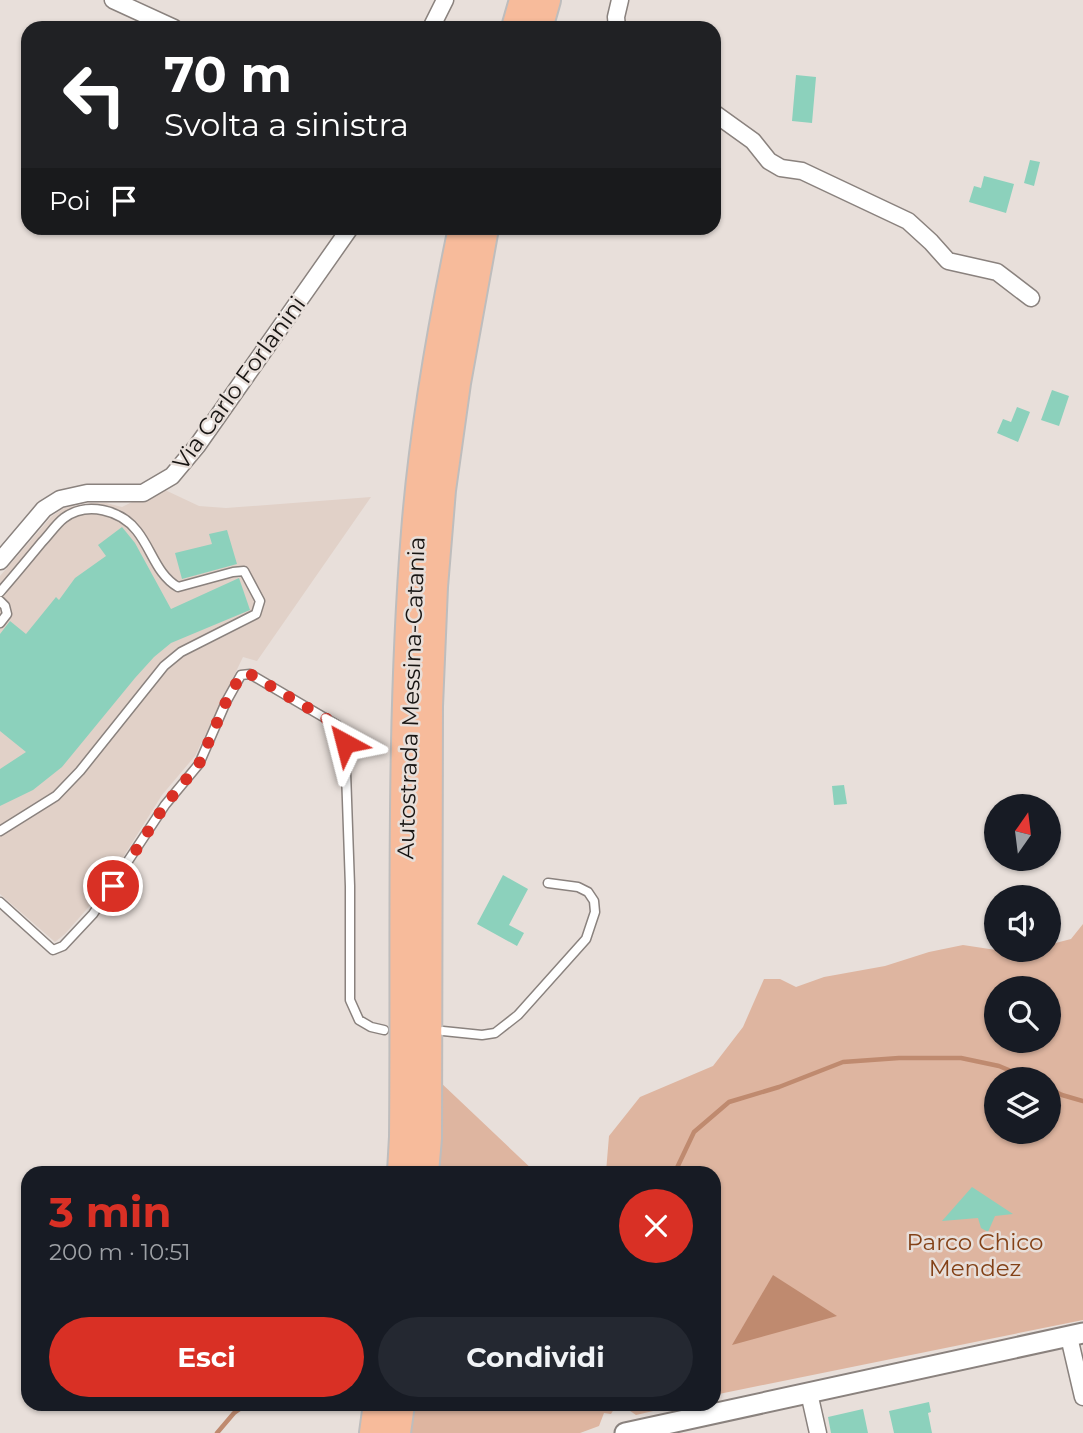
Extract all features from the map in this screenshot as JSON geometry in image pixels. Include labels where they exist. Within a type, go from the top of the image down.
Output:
[{"type":"highway","points":[[518,21],[524,0]]},
{"type":"highway","points":[[540,21],[546,0]]},
{"type":"highway","name":"Autostrada Messina-Catania","points":[[403,1166],[415,1033],[407,706],[416,529],[435,379],[462,235]]},
{"type":"highway","name":"Autostrada Messina-Catania","points":[[415,969],[437,531],[456,383],[483,235]]},
{"type":"highway","name":"Autostrada Messina-Catania","points":[[415,1033],[427,1138],[425,1166]]},
{"type":"highway","points":[[374,1433],[377,1411]]},
{"type":"highway","points":[[396,1433],[399,1411]]},
{"type":"street","points":[[113,0],[159,21]]},
{"type":"street","points":[[434,21],[445,0]]},
{"type":"street","points":[[616,21],[620,0]]},
{"type":"street","points":[[721,118],[753,141],[769,161],[781,168],[802,171],[908,221],[948,261],[997,272],[1031,298]]},
{"type":"street","name":"Via Carlo Forlanini","points":[[0,561],[44,509],[60,499],[87,493],[143,493],[172,476],[197,446],[346,235]]},
{"type":"street","points":[[625,1433],[1078,1336],[1083,1396]]},
{"type":"street","points":[[809,1393],[818,1433]]},
{"type":"lane","points":[[0,593],[65,517],[88,510],[99,510],[123,517],[130,523],[166,580],[178,587],[244,571],[260,601],[257,614],[191,647],[164,666],[80,771],[56,796],[0,831]]},
{"type":"lane","points":[[0,601],[7,614],[0,623]]},
{"type":"lane","points":[[0,902],[53,950],[63,947],[93,914],[165,805],[199,764],[241,675],[250,674],[337,725],[342,733],[345,743],[350,886],[349,1000],[359,1020],[371,1027],[415,1033],[495,1033],[518,1015],[586,939],[595,912],[594,901],[589,892],[579,887],[548,883]]},
{"type":"lane","points":[[415,969],[415,1033]]},
{"type":"lane","points":[[415,1033],[416,998]]},
{"type":"shaded area","points":[[165,490],[199,506],[226,508],[371,497],[257,661],[243,657],[195,756],[162,795],[100,894],[55,942],[0,894],[0,576],[52,516],[64,508],[91,503],[122,507]]},
{"type":"shaded area","points":[[773,1275],[837,1316],[732,1345]]},
{"type":"green space","name":"Parco Chico Mendez","points":[[1083,924],[1083,1320],[721,1394],[721,1166],[606,1166],[609,1136],[640,1097],[713,1066],[743,1027],[764,979],[780,979],[796,987],[824,977],[885,966],[963,945],[984,948],[984,962],[1061,962],[1061,942],[1071,939]]},
{"type":"green space","points":[[439,1081],[529,1166],[437,1166]]},
{"type":"green space","points":[[411,1411],[613,1411],[611,1414],[604,1413],[599,1426],[580,1433],[408,1433]]},
{"type":"green space","points":[[630,1411],[653,1411],[636,1415]]},
{"type":"building","points":[[796,75],[816,77],[812,123],[792,121]]},
{"type":"building","points":[[1030,160],[1040,162],[1034,186],[1024,183]]},
{"type":"building","points":[[984,176],[1014,184],[1006,213],[969,202],[974,186],[981,188]]},
{"type":"building","points":[[1052,390],[1069,396],[1059,426],[1041,420]]},
{"type":"building","points":[[1017,407],[1030,412],[1018,442],[997,433],[1003,419],[1011,422]]},
{"type":"building","points":[[122,527],[135,543],[171,609],[239,578],[250,610],[171,643],[135,678],[62,767],[33,790],[0,806],[0,769],[26,752],[0,731],[0,634],[10,621],[26,634],[56,597],[59,600],[75,578],[106,556],[98,545]]},
{"type":"building","points":[[227,530],[237,564],[182,579],[175,553],[212,544],[209,534]]},
{"type":"building","points":[[844,785],[847,804],[834,805],[832,786]]},
{"type":"building","points":[[503,875],[528,889],[509,925],[524,933],[517,946],[477,924]]},
{"type":"building","points":[[972,1187],[1013,1214],[995,1216],[988,1232],[981,1228],[978,1218],[942,1221]]},
{"type":"building","points":[[929,1402],[932,1433],[894,1433],[889,1411]]},
{"type":"building","points":[[863,1409],[868,1433],[831,1433],[828,1417]]},
{"type":"waterway","points":[[678,1166],[694,1132],[729,1102],[779,1087],[843,1062],[899,1058],[961,1058],[1001,1067]]},
{"type":"waterway","points":[[1061,1094],[1083,1101]]},
{"type":"waterway","points":[[217,1433],[237,1411]]},
{"type":"route","points":[[113,886],[165,805],[199,764],[241,675],[250,674],[337,725],[345,743]]}]
